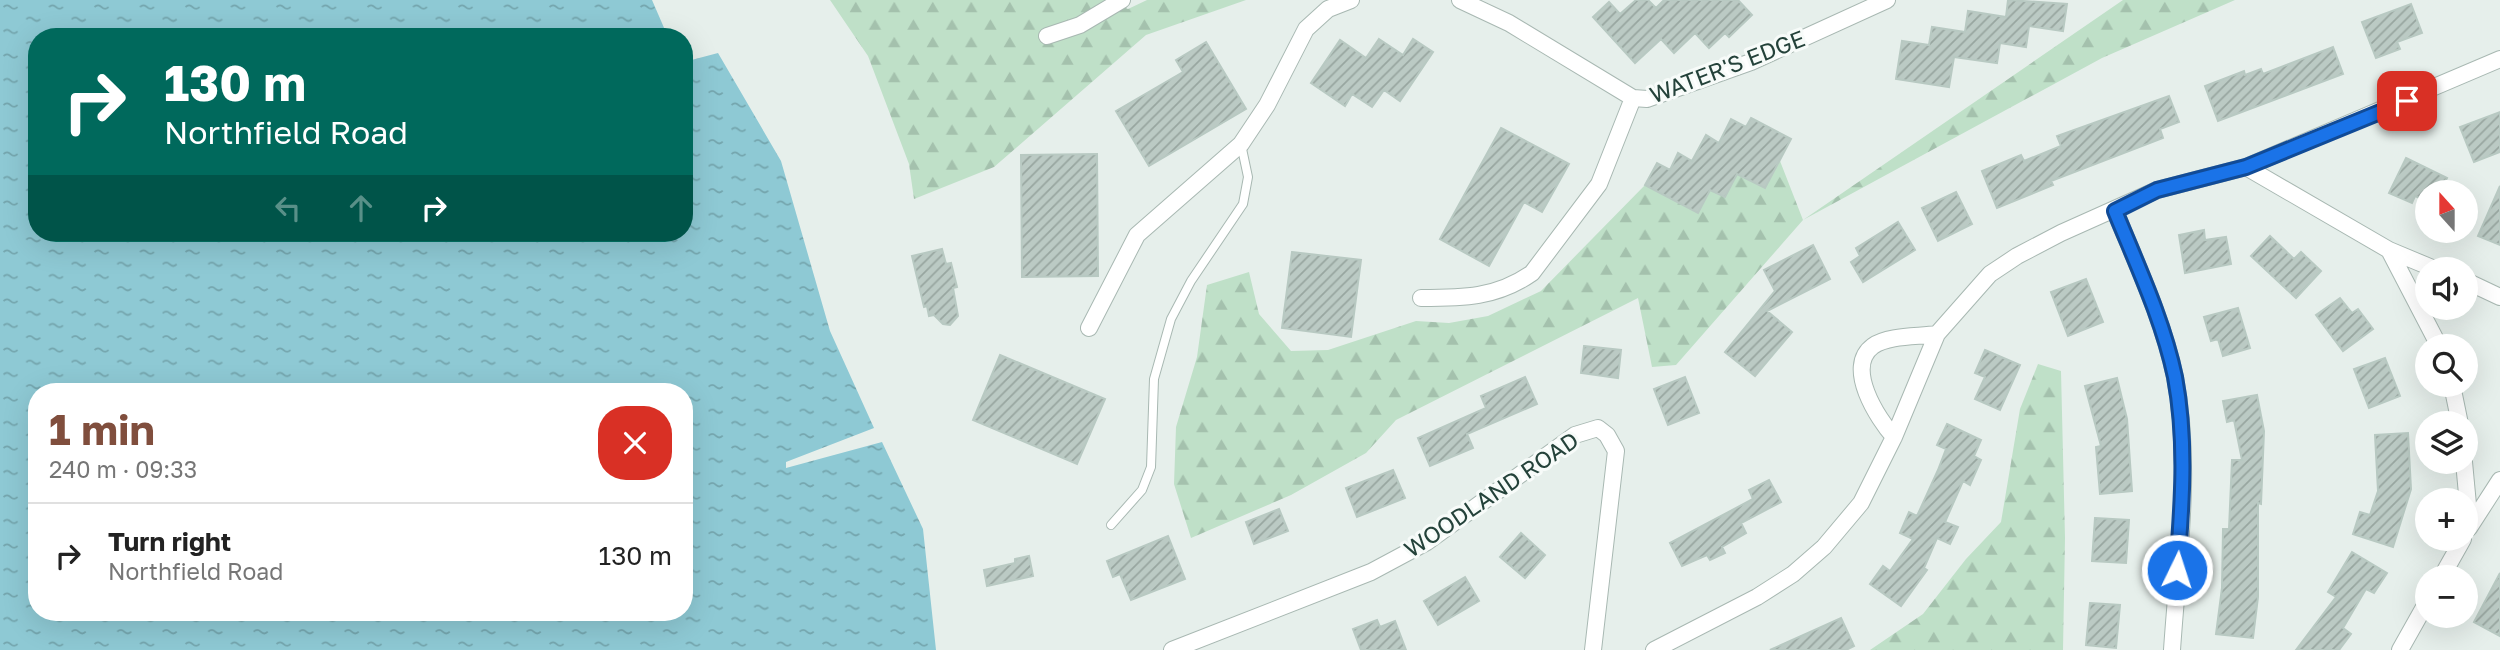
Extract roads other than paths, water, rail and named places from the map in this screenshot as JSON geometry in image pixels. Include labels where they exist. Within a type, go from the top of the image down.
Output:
[{"type":"street","points":[[1047,36],[1080,24],[1122,0]]},
{"type":"street","points":[[1089,328],[1137,235],[1241,144],[1267,105],[1306,29],[1328,9],[1351,0]]},
{"type":"street","name":"WATER'S EDGE","points":[[1460,0],[1509,23],[1633,98],[1647,99],[1751,62],[1887,0]]},
{"type":"street","points":[[1654,650],[1757,597],[1825,547],[1861,503],[1894,437],[1937,334],[1990,274],[2017,256],[2157,190],[2246,167],[2500,59]]},
{"type":"street","points":[[1421,298],[1477,298],[1520,282],[1532,273],[1599,184],[1633,98]]},
{"type":"street","points":[[2246,167],[2389,250],[2415,261]]},
{"type":"street","points":[[2115,211],[2164,333],[2180,416],[2183,490],[2172,650]]},
{"type":"street","points":[[2389,250],[2433,334]]},
{"type":"street","points":[[2478,287],[2500,297]]},
{"type":"street","points":[[1894,437],[1880,422],[1864,391],[1867,355],[1871,347],[1882,341],[1937,334]]},
{"type":"street","name":"WOODLAND ROAD","points":[[1172,650],[1371,572],[1461,521],[1564,441],[1591,428],[1598,428],[1607,435],[1616,451],[1593,650]]},
{"type":"street","points":[[2478,514],[2500,480]]},
{"type":"street","points":[[2400,650],[2415,623]]},
{"type":"lane","points":[[1111,525],[1142,490],[1151,467],[1154,379],[1171,319],[1191,281],[1242,204],[1248,184],[1241,144]]},
{"type":"water","points":[[0,0],[652,0],[664,28],[28,28],[28,242],[693,242],[693,60],[718,53],[781,161],[830,331],[874,428],[786,462],[786,468],[882,442],[923,529],[936,650],[0,650]]}]
